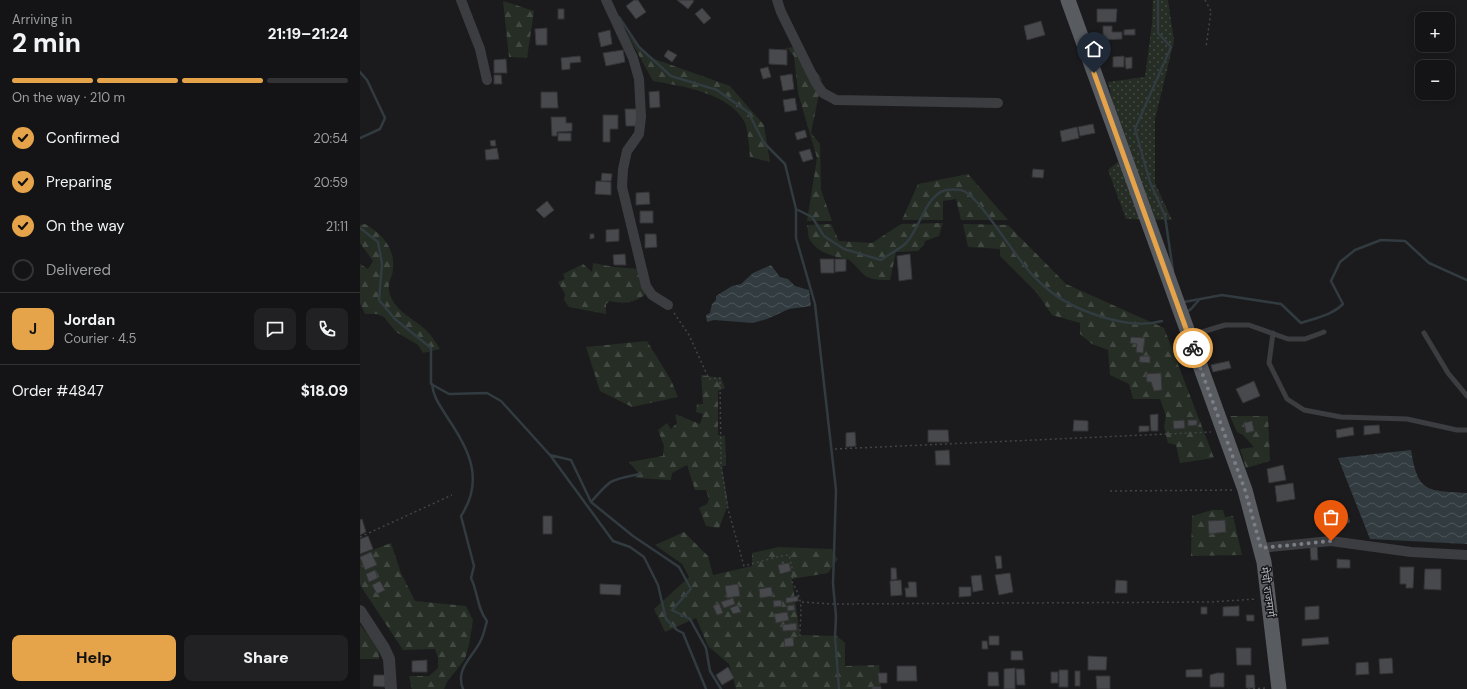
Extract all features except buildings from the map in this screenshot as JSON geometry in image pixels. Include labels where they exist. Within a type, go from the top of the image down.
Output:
[{"type":"main road","name":"मेची राजमार्ग","points":[[1068,0],[1245,490],[1261,548],[1270,598],[1279,688]]},
{"type":"street","points":[[461,0],[480,49],[487,80]]},
{"type":"street","points":[[606,0],[633,58],[639,79],[642,100],[639,134],[627,152],[623,169],[622,187],[646,286],[652,295],[668,305]]},
{"type":"street","points":[[777,0],[781,12],[816,83],[823,93],[836,100],[998,103]]},
{"type":"street","points":[[1261,548],[1331,541],[1411,552],[1467,555]]},
{"type":"street","points":[[360,611],[384,648],[389,659],[391,689]]},
{"type":"lane","points":[[1189,336],[1225,325],[1249,325],[1288,339],[1304,339],[1324,332]]},
{"type":"lane","points":[[1273,333],[1270,363],[1287,399],[1304,410],[1341,417],[1407,419],[1457,430],[1467,430]]},
{"type":"lane","points":[[1424,333],[1448,374],[1467,396]]},
{"type":"path","points":[[1205,0],[1211,11],[1206,46]]},
{"type":"path","points":[[668,305],[689,335],[709,379],[720,378],[721,466],[728,509],[744,566],[780,556],[789,556],[793,572],[792,582],[800,594],[802,602],[800,636]]},
{"type":"path","points":[[835,449],[1223,432]]},
{"type":"path","points":[[1110,491],[1245,490]]},
{"type":"path","points":[[360,537],[452,495]]},
{"type":"path","points":[[802,602],[832,604],[1212,602],[1270,598]]},
{"type":"path","points":[[1248,689],[1279,688]]},
{"type":"green space","points":[[1153,0],[1168,0],[1174,41],[1155,119],[1155,183],[1172,220],[1126,219],[1108,170],[1125,156],[1108,82],[1145,77],[1152,24]]},
{"type":"green space","points":[[503,1],[534,11],[527,58],[509,57]]},
{"type":"green space","points":[[626,32],[649,57],[730,86],[764,125],[770,162],[750,157],[744,121],[737,111],[727,104],[716,97],[703,92],[677,85],[653,81]]},
{"type":"green space","points":[[796,47],[822,79],[811,133],[820,144],[821,190],[832,221],[807,221],[817,158],[798,93],[794,56],[788,49],[784,48]]},
{"type":"green space","points":[[968,174],[1008,220],[961,220],[956,199],[943,201],[943,220],[902,220],[918,184]]},
{"type":"green space","points":[[943,223],[939,236],[925,241],[924,245],[918,251],[896,252],[890,280],[868,278],[848,259],[837,257],[821,251],[809,238],[807,225],[831,224],[839,241],[872,243],[901,224]]},
{"type":"green space","points":[[365,224],[381,236],[392,254],[393,272],[389,283],[389,290],[393,301],[397,307],[427,331],[440,349],[423,353],[418,345],[396,332],[384,317],[377,314],[365,314],[360,303],[360,264],[368,269],[373,261],[360,243],[360,225]]},
{"type":"green space","points":[[963,224],[1008,225],[1066,284],[1164,328],[1214,458],[1180,463],[1176,445],[1168,443],[1164,427],[1166,416],[1160,399],[1133,399],[1129,384],[1110,375],[1108,350],[1092,344],[1080,334],[1080,323],[1052,315],[1037,293],[1000,256],[1000,249],[968,247]]},
{"type":"green space","points":[[593,263],[614,267],[640,269],[650,289],[637,300],[622,303],[610,301],[606,304],[606,314],[569,307],[564,300],[565,294],[558,282],[565,279],[563,274],[583,264],[592,272]]},
{"type":"green space","points":[[647,341],[671,380],[678,397],[632,407],[600,391],[586,347]]},
{"type":"green space","points":[[701,375],[721,378],[725,388],[718,391],[718,435],[725,436],[726,466],[722,466],[728,505],[719,528],[706,526],[699,508],[707,504],[709,499],[706,490],[695,490],[687,465],[672,473],[671,480],[635,478],[638,473],[629,462],[663,456],[664,446],[658,430],[667,423],[671,429],[677,423],[675,414],[700,424],[703,414],[696,412],[697,404],[703,404]]},
{"type":"green space","points":[[1230,416],[1268,416],[1270,461],[1246,468],[1240,449],[1254,447],[1243,435],[1237,432]]},
{"type":"green space","points":[[1212,510],[1223,510],[1225,517],[1233,516],[1242,555],[1191,556],[1192,516]]},
{"type":"green space","points":[[684,532],[708,556],[713,575],[752,566],[752,553],[779,547],[832,549],[834,555],[838,559],[828,573],[792,579],[800,635],[837,636],[845,643],[845,666],[879,665],[881,689],[736,689],[729,664],[708,646],[696,618],[665,632],[654,609],[689,577],[682,564],[655,545]]},
{"type":"green space","points":[[391,543],[401,573],[415,601],[466,606],[473,620],[465,659],[447,682],[444,689],[412,689],[409,676],[429,676],[438,668],[438,658],[435,649],[403,650],[360,585],[360,555]]},
{"type":"green space","points":[[360,625],[379,648],[379,659],[360,659]]},
{"type":"water","points":[[771,265],[780,277],[788,279],[795,286],[809,290],[811,306],[789,309],[767,319],[753,323],[714,320],[707,322],[706,315],[710,313],[712,304],[716,300],[716,296],[732,286],[741,284],[753,273]]},
{"type":"water","points":[[1411,450],[1417,475],[1421,482],[1427,487],[1434,490],[1467,493],[1467,544],[1370,539],[1338,458]]},
{"type":"waterway","points":[[1158,0],[1158,33],[1171,47],[1135,129],[1150,182],[1165,216],[1173,271]]},
{"type":"waterway","points":[[619,17],[639,47],[671,76],[717,90],[748,112],[764,143],[785,164],[796,209],[812,217],[824,236],[844,249],[881,260],[906,243],[911,237],[931,200],[943,191],[962,190],[972,197],[982,208],[1036,279],[1055,295],[1084,310],[1117,321],[1133,323],[1162,321]]},
{"type":"waterway","points":[[360,72],[367,80],[385,118],[380,129],[360,138]]},
{"type":"waterway","points":[[796,209],[796,238],[815,304],[836,490],[833,584],[839,689]]},
{"type":"waterway","points":[[360,228],[378,242],[382,264],[379,300],[395,319],[431,348],[431,384],[449,394],[487,393],[501,401],[550,455],[571,460],[591,502],[633,536],[679,567],[691,589],[672,610],[690,619],[706,648],[710,671],[721,689]]},
{"type":"waterway","points":[[1184,302],[1222,295],[1281,304],[1301,323],[1329,314],[1343,304],[1331,281],[1340,262],[1355,250],[1381,240],[1405,241],[1429,263],[1467,280]]},
{"type":"waterway","points":[[1187,312],[1199,300]]},
{"type":"waterway","points":[[432,384],[436,398],[463,443],[472,466],[472,491],[461,516],[474,566],[471,578],[479,606],[487,621],[477,648],[466,664],[461,675],[463,689]]},
{"type":"waterway","points":[[550,455],[613,541],[630,547],[644,557],[658,585],[666,619],[677,630],[683,633],[706,689]]},
{"type":"waterway","points":[[591,502],[603,488],[612,481],[640,474]]},
{"type":"way so far","points":[[1193,348],[1245,490],[1261,548],[1295,543],[1331,541]]},
{"type":"route","points":[[1094,73],[1193,348]]}]
